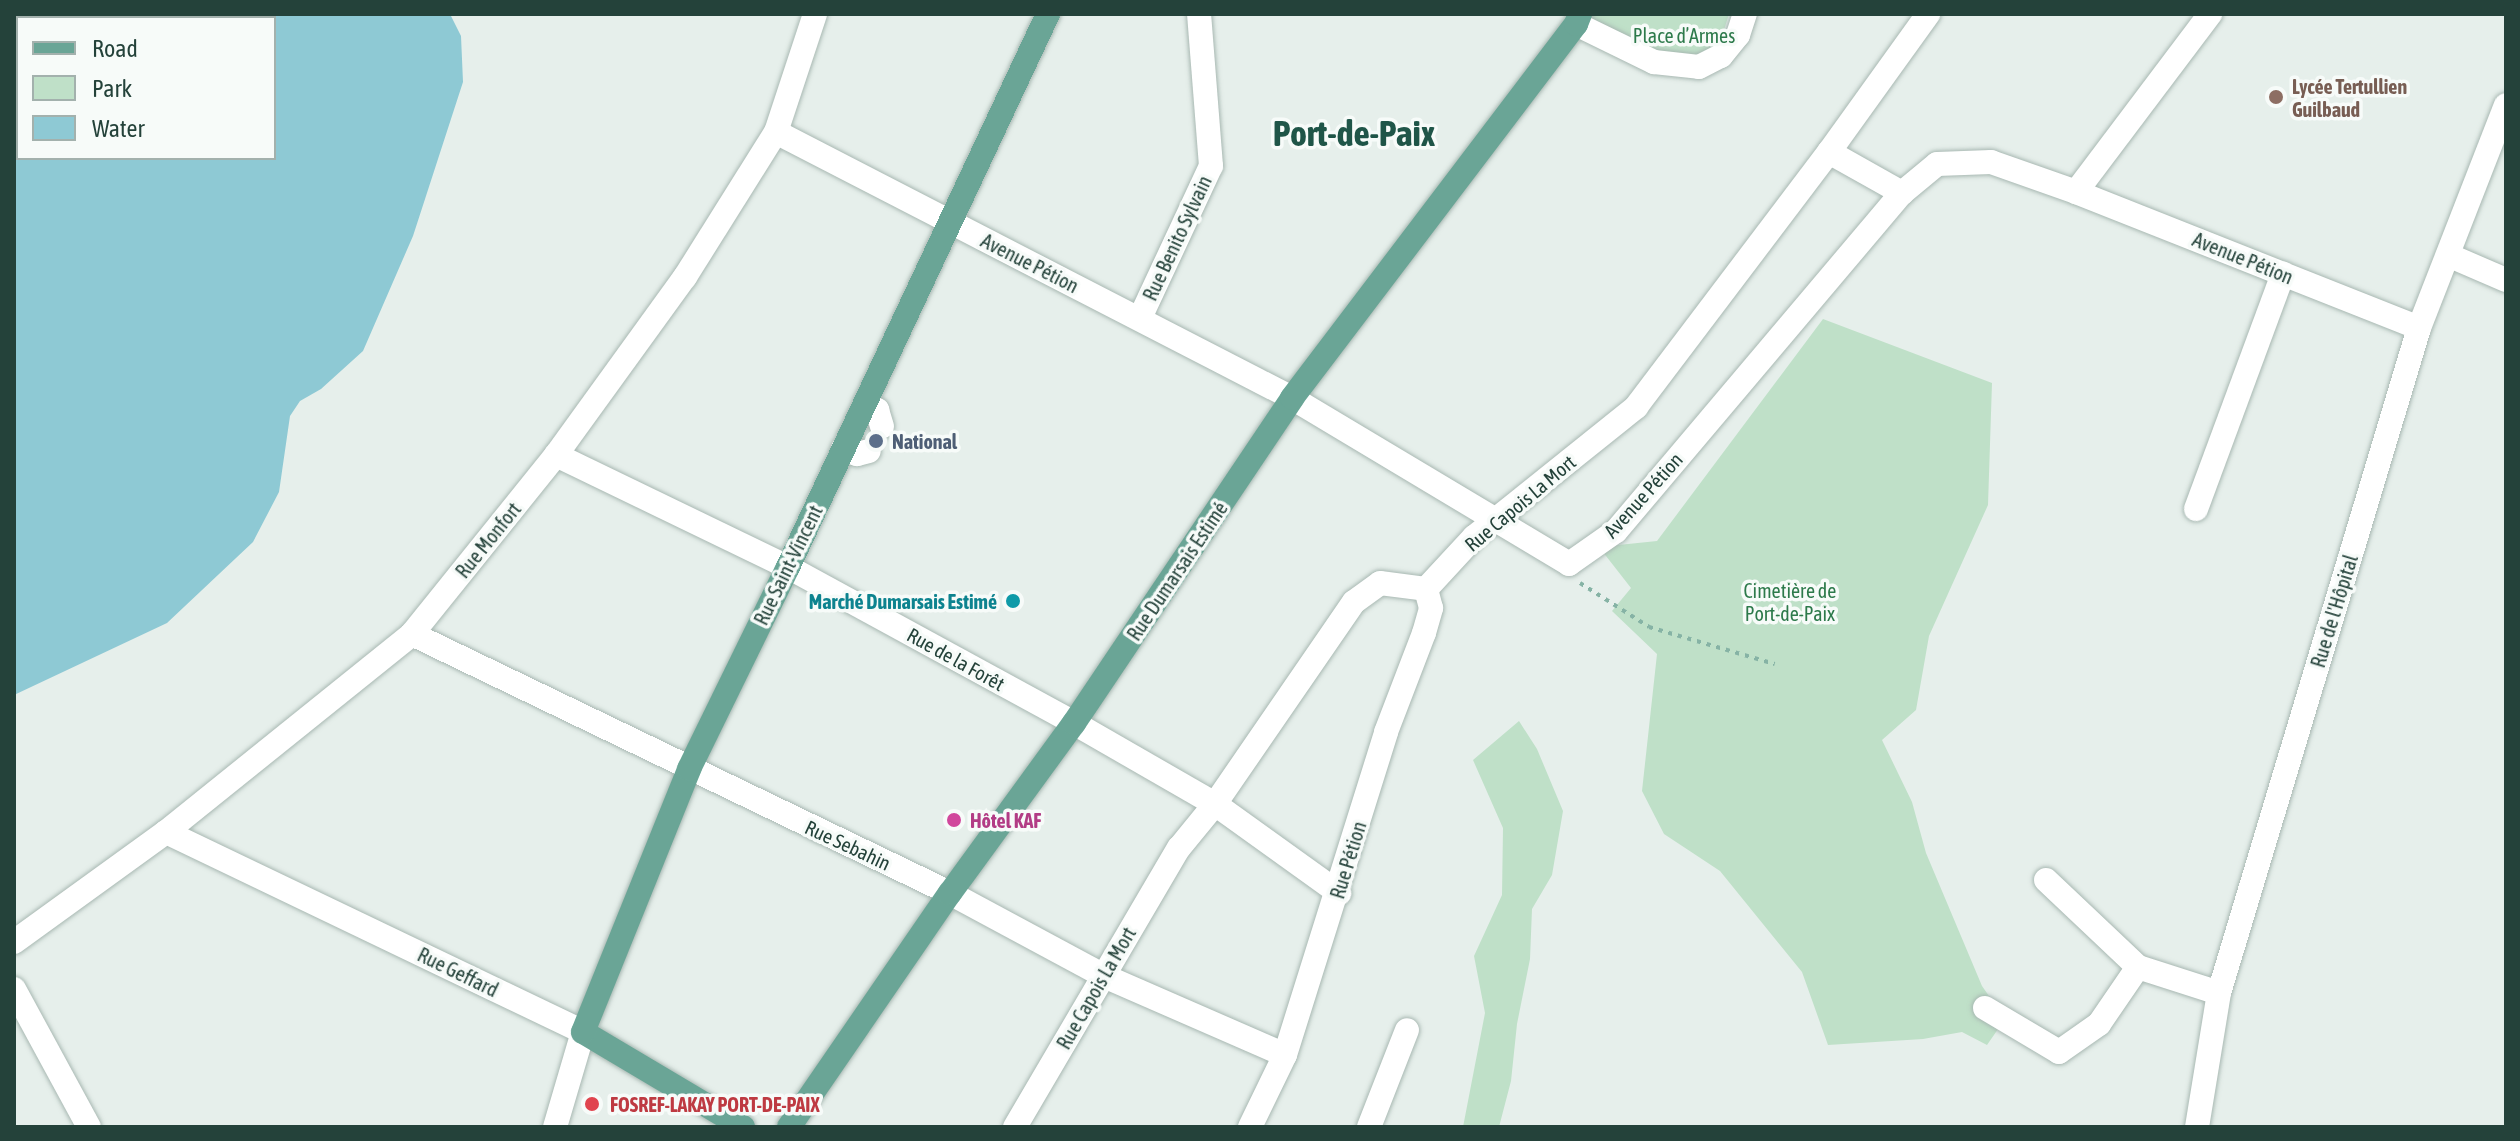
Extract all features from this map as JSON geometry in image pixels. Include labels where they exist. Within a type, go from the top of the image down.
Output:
[{"type":"main road","name":"Rue Saint-Vincent","points":[[583,1032],[689,769],[788,567],[1048,14]]},
{"type":"main road","name":"Rue Dumarsais Estimé","points":[[789,1127],[950,893],[1074,723],[1292,398],[1578,19]]},
{"type":"main road","name":"Rue Geffard","points":[[583,1032],[743,1127]]},
{"type":"street","name":"Rue Monfort","points":[[14,942],[166,832],[412,634],[556,455],[685,277],[776,132],[815,14]]},
{"type":"street","name":"Rue Benito Sylvain","points":[[1140,318],[1211,166],[1199,14]]},
{"type":"street","points":[[1578,19],[1654,62],[1699,67],[1721,56],[1738,35],[1745,14]]},
{"type":"street","name":"Rue Capois La Mort","points":[[1015,1127],[1179,848],[1215,804],[1354,602],[1380,583],[1426,589],[1474,537],[1636,407],[1829,152],[1928,14]]},
{"type":"street","points":[[2076,192],[2210,14]]},
{"type":"street","name":"Rue de l'Hôpital","points":[[2197,1127],[2219,993],[2419,328],[2504,115]]},
{"type":"street","name":"Avenue Pétion","points":[[776,132],[1292,398],[1569,564],[1616,531],[1902,193],[1937,164],[1991,162],[2076,192],[2419,328]]},
{"type":"street","points":[[1829,152],[1902,193]]},
{"type":"street","points":[[2448,255],[2506,280]]},
{"type":"street","points":[[2196,509],[2283,274]]},
{"type":"street","points":[[864,406],[877,410],[882,426]]},
{"type":"street","points":[[843,449],[857,454],[869,451]]},
{"type":"street","name":"Rue de la Forêt","points":[[556,455],[788,567],[1074,723],[1215,804],[1339,893]]},
{"type":"street","name":"Rue Pétion","points":[[1250,1127],[1285,1055],[1339,893],[1386,732],[1428,621],[1431,608],[1426,589]]},
{"type":"street","name":"Rue Sebahin","points":[[412,634],[950,893],[1104,976],[1285,1055]]},
{"type":"street","name":"Rue Geffard","points":[[166,832],[583,1032]]},
{"type":"street","points":[[2046,880],[2138,967],[2219,993]]},
{"type":"street","points":[[1985,1008],[2059,1052],[2099,1024],[2138,967]]},
{"type":"street","points":[[14,989],[89,1127]]},
{"type":"street","points":[[1369,1127],[1407,1030]]},
{"type":"street","name":"Rue Saint-Vincent","points":[[555,1127],[583,1032]]},
{"type":"path","points":[[1569,564],[1582,587],[1649,627],[1775,664]]},
{"type":"green space","name":"Place d’Armes","points":[[1589,14],[1729,14],[1720,43],[1691,59],[1663,53],[1588,18]]},
{"type":"green space","name":"Cimetière de Port-de-Paix","points":[[1823,319],[1992,383],[1988,505],[1929,636],[1916,710],[1882,740],[1912,802],[1926,853],[1982,986],[2005,1019],[1987,1045],[1962,1032],[1923,1039],[1828,1045],[1802,972],[1720,871],[1664,834],[1642,791],[1657,654],[1612,611],[1631,588],[1599,547],[1657,541]]},
{"type":"green space","points":[[1519,721],[1537,749],[1563,811],[1552,875],[1532,909],[1530,959],[1517,1024],[1511,1081],[1499,1127],[1463,1127],[1485,1013],[1474,956],[1502,895],[1503,828],[1473,760]]},
{"type":"water","points":[[14,14],[450,14],[461,36],[463,82],[413,236],[363,351],[321,389],[300,401],[290,416],[279,492],[253,542],[167,623],[14,695]]},
{"type":"place","name":"Lycée Tertullien Guilbaud","points":[[2276,97]]},
{"type":"place","name":"National","points":[[876,441]]},
{"type":"place","name":"Marché Dumarsais Estimé","points":[[1013,601]]},
{"type":"place","name":"Hôtel KAF","points":[[954,820]]},
{"type":"place","name":"FOSREF-LAKAY PORT-DE-PAIX","points":[[592,1104]]},
{"type":"district","name":"Port-de-Paix","points":[[1354,134]]}]
